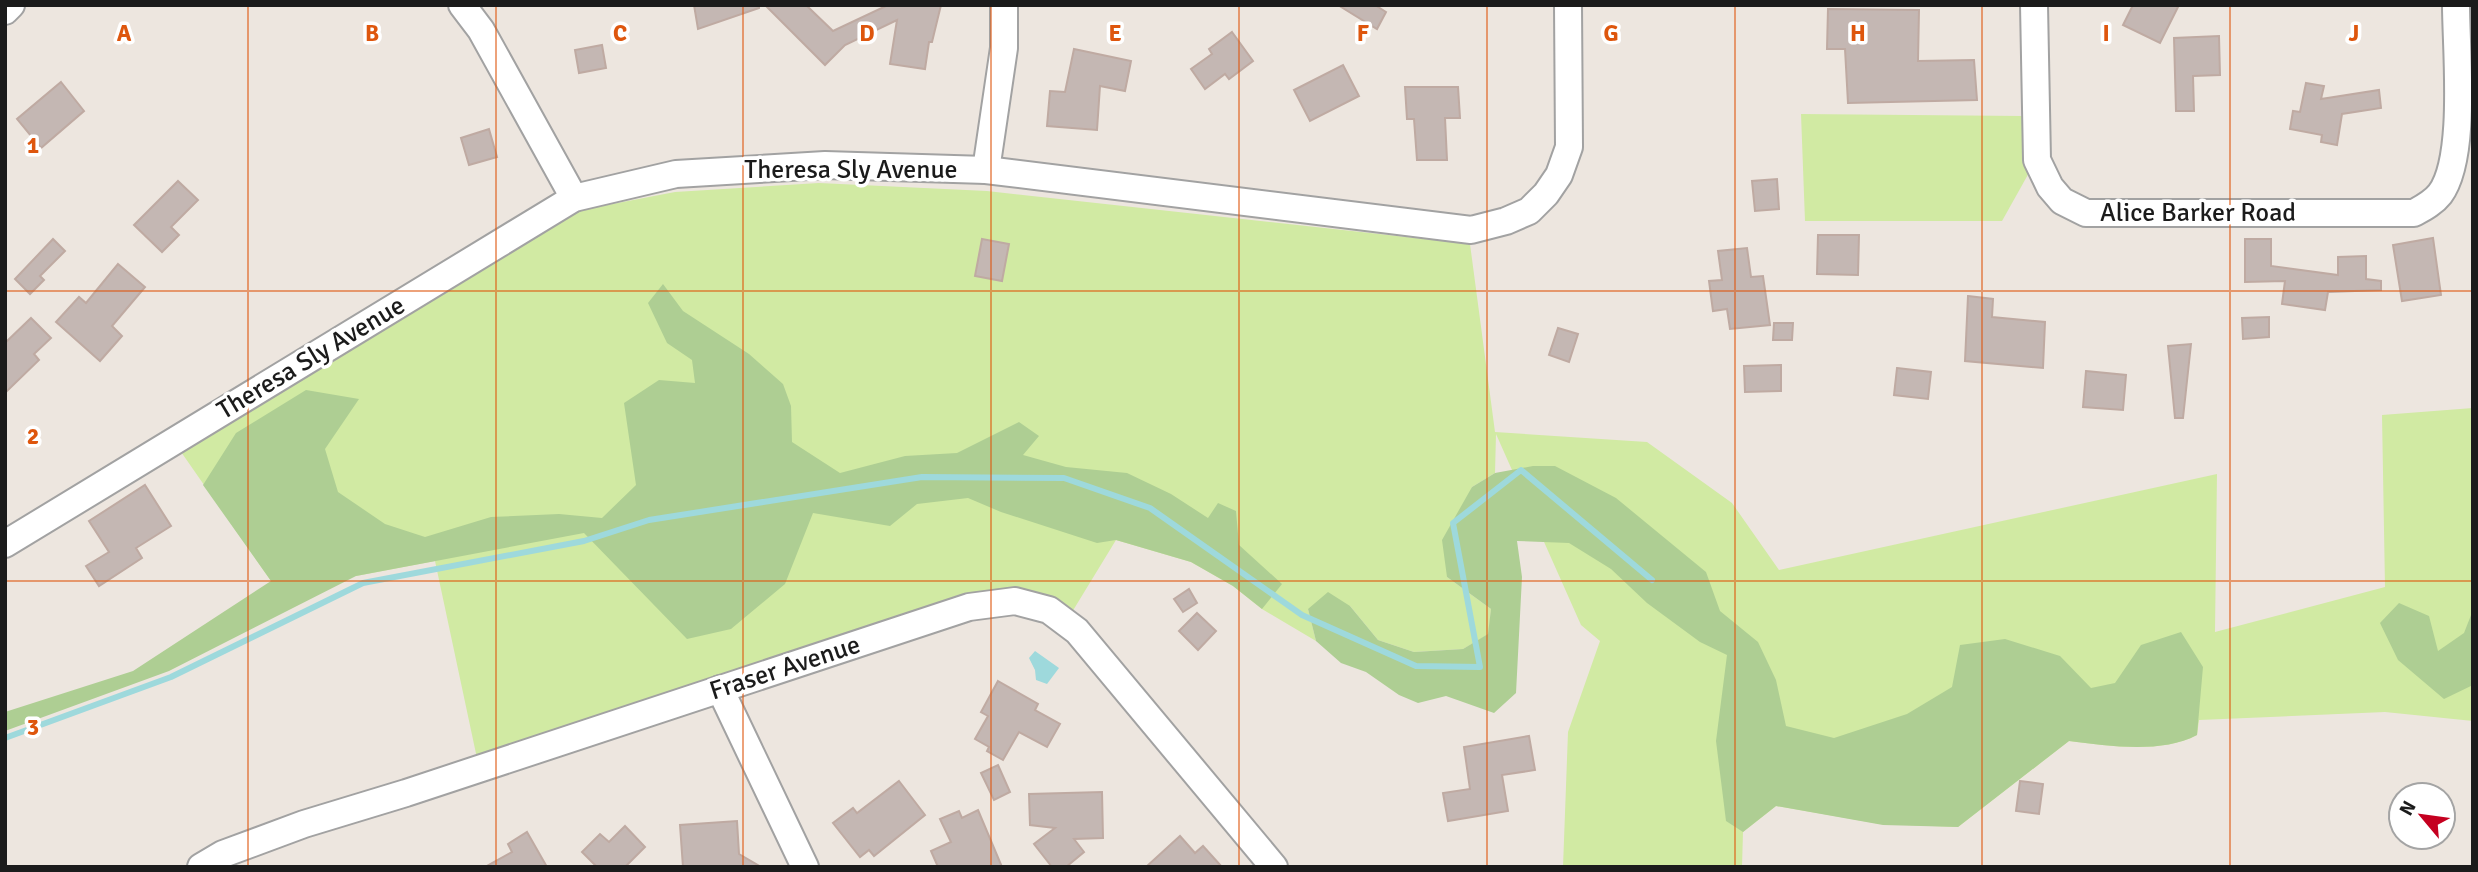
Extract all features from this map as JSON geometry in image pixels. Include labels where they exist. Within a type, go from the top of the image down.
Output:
[{"type":"street","points":[[5,11],[11,5]]},
{"type":"street","points":[[462,5],[481,30],[574,198]]},
{"type":"street","points":[[986,170],[1004,48],[1004,5]]},
{"type":"street","name":"Theresa Sly Avenue","points":[[5,544],[574,198],[676,174],[825,165],[986,170],[1471,230],[1506,221],[1529,211],[1546,194],[1559,175],[1569,148],[1568,5]]},
{"type":"street","name":"Alice Barker Road","points":[[2034,5],[2037,160],[2050,187],[2062,201],[2086,213],[2414,213],[2428,206],[2440,194],[2452,168],[2457,121],[2456,5]]},
{"type":"street","name":"Fraser Avenue","points":[[201,867],[223,854],[304,824],[406,793],[969,607],[1014,601],[1049,610],[1077,631],[1274,867]]},
{"type":"street","points":[[720,689],[805,867]]},
{"type":"green space","points":[[1801,114],[2023,116],[2030,171],[2002,221],[1805,221]]},
{"type":"green space","points":[[819,183],[987,191],[1470,244],[1495,432],[1647,442],[1732,503],[1779,570],[2217,474],[2215,632],[2385,587],[2382,415],[2473,408],[2473,721],[2385,712],[2199,720],[2197,735],[2167,745],[2134,747],[2069,741],[1958,827],[1880,824],[1776,806],[1743,832],[1742,867],[1563,867],[1568,732],[1600,641],[1581,625],[1496,434],[1495,473],[1472,487],[1447,577],[1491,609],[1489,634],[1463,649],[1414,652],[1378,640],[1350,606],[1308,609],[1316,641],[1262,609],[1233,586],[1191,562],[1116,540],[1069,617],[1015,595],[478,763],[435,561],[356,576],[271,581],[179,449],[576,211],[675,192]]},
{"type":"green space","points":[[663,284],[683,311],[749,354],[783,384],[791,406],[792,442],[840,473],[905,456],[957,453],[1019,422],[1039,436],[1023,455],[1066,467],[1127,473],[1171,494],[1208,518],[1218,503],[1236,511],[1239,545],[1282,584],[1262,609],[1233,586],[1191,562],[1116,540],[1097,543],[1001,512],[968,498],[917,504],[890,526],[813,513],[785,584],[731,629],[687,639],[584,533],[356,576],[169,671],[5,731],[5,712],[133,671],[271,581],[203,485],[236,433],[306,390],[359,399],[325,449],[338,492],[385,524],[425,537],[491,517],[559,514],[602,518],[636,485],[624,403],[659,380],[695,383],[692,360],[667,343],[648,303]]},
{"type":"green space","points":[[1533,466],[1555,466],[1616,498],[1706,572],[1720,611],[1758,642],[1776,680],[1786,726],[1834,738],[1907,714],[1952,687],[1960,645],[2005,639],[2060,656],[2091,688],[2115,683],[2141,645],[2181,632],[2203,667],[2197,735],[2183,741],[2151,747],[2069,741],[1958,827],[1883,825],[1776,806],[1743,832],[1726,821],[1716,741],[1727,655],[1700,642],[1647,603],[1611,569],[1569,543],[1517,541],[1522,577],[1516,693],[1494,713],[1446,696],[1418,703],[1399,695],[1366,672],[1341,663],[1316,641],[1308,609],[1328,592],[1350,606],[1378,640],[1414,652],[1463,649],[1488,634],[1491,609],[1447,577],[1442,540],[1472,487],[1495,473]]},
{"type":"green space","points":[[2399,603],[2429,616],[2438,651],[2464,633],[2473,610],[2473,685],[2444,699],[2398,660],[2380,623]]},
{"type":"water","points":[[1035,651],[1059,668],[1047,684],[1036,680],[1029,658]]},
{"type":"building","points":[[694,5],[759,5],[759,8],[698,29]]},
{"type":"building","points":[[765,5],[806,5],[833,31],[888,5],[941,5],[932,42],[929,42],[925,69],[890,64],[897,20],[845,45],[825,65]]},
{"type":"building","points":[[1338,5],[1375,5],[1386,12],[1377,29]]},
{"type":"building","points":[[2133,5],[2179,5],[2160,43],[2123,25]]},
{"type":"building","points":[[1828,9],[1919,10],[1918,61],[1974,60],[1977,100],[1848,103],[1845,49],[1827,49]]},
{"type":"building","points":[[1232,32],[1253,61],[1229,79],[1225,74],[1205,89],[1191,69],[1212,54],[1209,49]]},
{"type":"building","points":[[2219,36],[2220,75],[2193,76],[2194,111],[2176,111],[2174,38]]},
{"type":"building","points":[[602,45],[606,68],[579,73],[575,50]]},
{"type":"building","points":[[1074,49],[1131,61],[1125,91],[1100,86],[1097,130],[1047,126],[1050,91],[1065,92]]},
{"type":"building","points":[[1343,65],[1359,96],[1310,121],[1294,90]]},
{"type":"building","points":[[61,82],[84,111],[41,148],[17,119]]},
{"type":"building","points":[[2306,83],[2324,86],[2321,99],[2379,90],[2381,108],[2342,114],[2337,145],[2321,142],[2322,135],[2290,129],[2293,111],[2300,112]]},
{"type":"building","points":[[1405,87],[1458,87],[1460,118],[1445,118],[1447,160],[1417,160],[1414,119],[1407,119]]},
{"type":"building","points":[[489,129],[497,157],[469,165],[461,138]]},
{"type":"building","points":[[1777,179],[1779,209],[1755,211],[1752,181]]},
{"type":"building","points":[[178,181],[198,200],[171,227],[179,235],[162,252],[134,225]]},
{"type":"building","points":[[1818,235],[1859,235],[1858,275],[1817,274]]},
{"type":"building","points":[[2433,238],[2441,295],[2402,301],[2393,245]]},
{"type":"building","points":[[53,239],[65,251],[40,276],[44,280],[30,294],[15,279]]},
{"type":"building","points":[[982,239],[1009,244],[1002,281],[975,276]]},
{"type":"building","points":[[2245,239],[2271,239],[2271,266],[2338,275],[2338,257],[2366,256],[2366,279],[2381,281],[2381,290],[2328,292],[2325,310],[2282,304],[2285,281],[2245,282]]},
{"type":"building","points":[[1747,248],[1751,277],[1763,276],[1770,325],[1730,329],[1727,309],[1713,311],[1709,281],[1722,280],[1718,251]]},
{"type":"building","points":[[118,264],[145,287],[112,326],[122,336],[100,361],[56,322],[79,297],[86,303]]},
{"type":"building","points":[[1968,296],[1993,299],[1992,317],[2045,322],[2043,368],[1965,361]]},
{"type":"building","points":[[2269,317],[2269,337],[2243,339],[2242,318]]},
{"type":"building","points":[[31,318],[51,338],[34,354],[39,360],[5,393],[5,343]]},
{"type":"building","points":[[1774,323],[1793,323],[1792,340],[1773,340]]},
{"type":"building","points":[[1558,328],[1578,334],[1569,362],[1549,355]]},
{"type":"building","points":[[2191,344],[2183,418],[2175,418],[2168,346]]},
{"type":"building","points":[[1781,365],[1781,391],[1745,392],[1744,366]]},
{"type":"building","points":[[1897,368],[1931,372],[1928,399],[1894,395]]},
{"type":"building","points":[[2086,371],[2126,375],[2123,410],[2083,407]]},
{"type":"building","points":[[145,485],[171,526],[136,548],[142,558],[99,586],[86,566],[109,552],[89,521]]},
{"type":"building","points":[[1189,589],[1197,603],[1183,612],[1174,599]]},
{"type":"building","points":[[1197,613],[1216,631],[1198,650],[1179,631]]},
{"type":"building","points":[[998,681],[1038,704],[1035,710],[1060,724],[1047,747],[1019,732],[1003,760],[987,751],[989,747],[975,739],[988,716],[981,712]]},
{"type":"building","points":[[1529,736],[1535,770],[1502,775],[1508,811],[1448,821],[1443,793],[1470,789],[1464,747]]},
{"type":"building","points":[[998,765],[1010,792],[994,800],[981,773]]},
{"type":"building","points":[[899,781],[925,815],[874,856],[869,850],[860,857],[833,823],[853,808],[857,813]]},
{"type":"building","points":[[2020,781],[2043,784],[2039,814],[2016,811]]},
{"type":"building","points":[[1102,792],[1103,838],[1074,839],[1084,852],[1066,867],[1052,867],[1034,844],[1055,828],[1030,825],[1029,794]]},
{"type":"building","points":[[978,810],[1002,867],[938,867],[931,851],[951,842],[940,819],[959,811],[962,818]]},
{"type":"building","points":[[737,821],[739,854],[761,867],[683,867],[680,825]]},
{"type":"building","points":[[625,826],[645,847],[625,867],[597,867],[582,852],[600,834],[609,842]]},
{"type":"building","points":[[527,832],[547,867],[485,867],[512,852],[508,844]]},
{"type":"building","points":[[1180,836],[1195,853],[1203,846],[1222,867],[1146,867]]},
{"type":"waterway","points":[[5,738],[171,677],[363,583],[584,541],[649,520],[922,477],[1064,478],[1150,508],[1302,615],[1416,666],[1480,667],[1453,523],[1521,470],[1652,580]]}]
